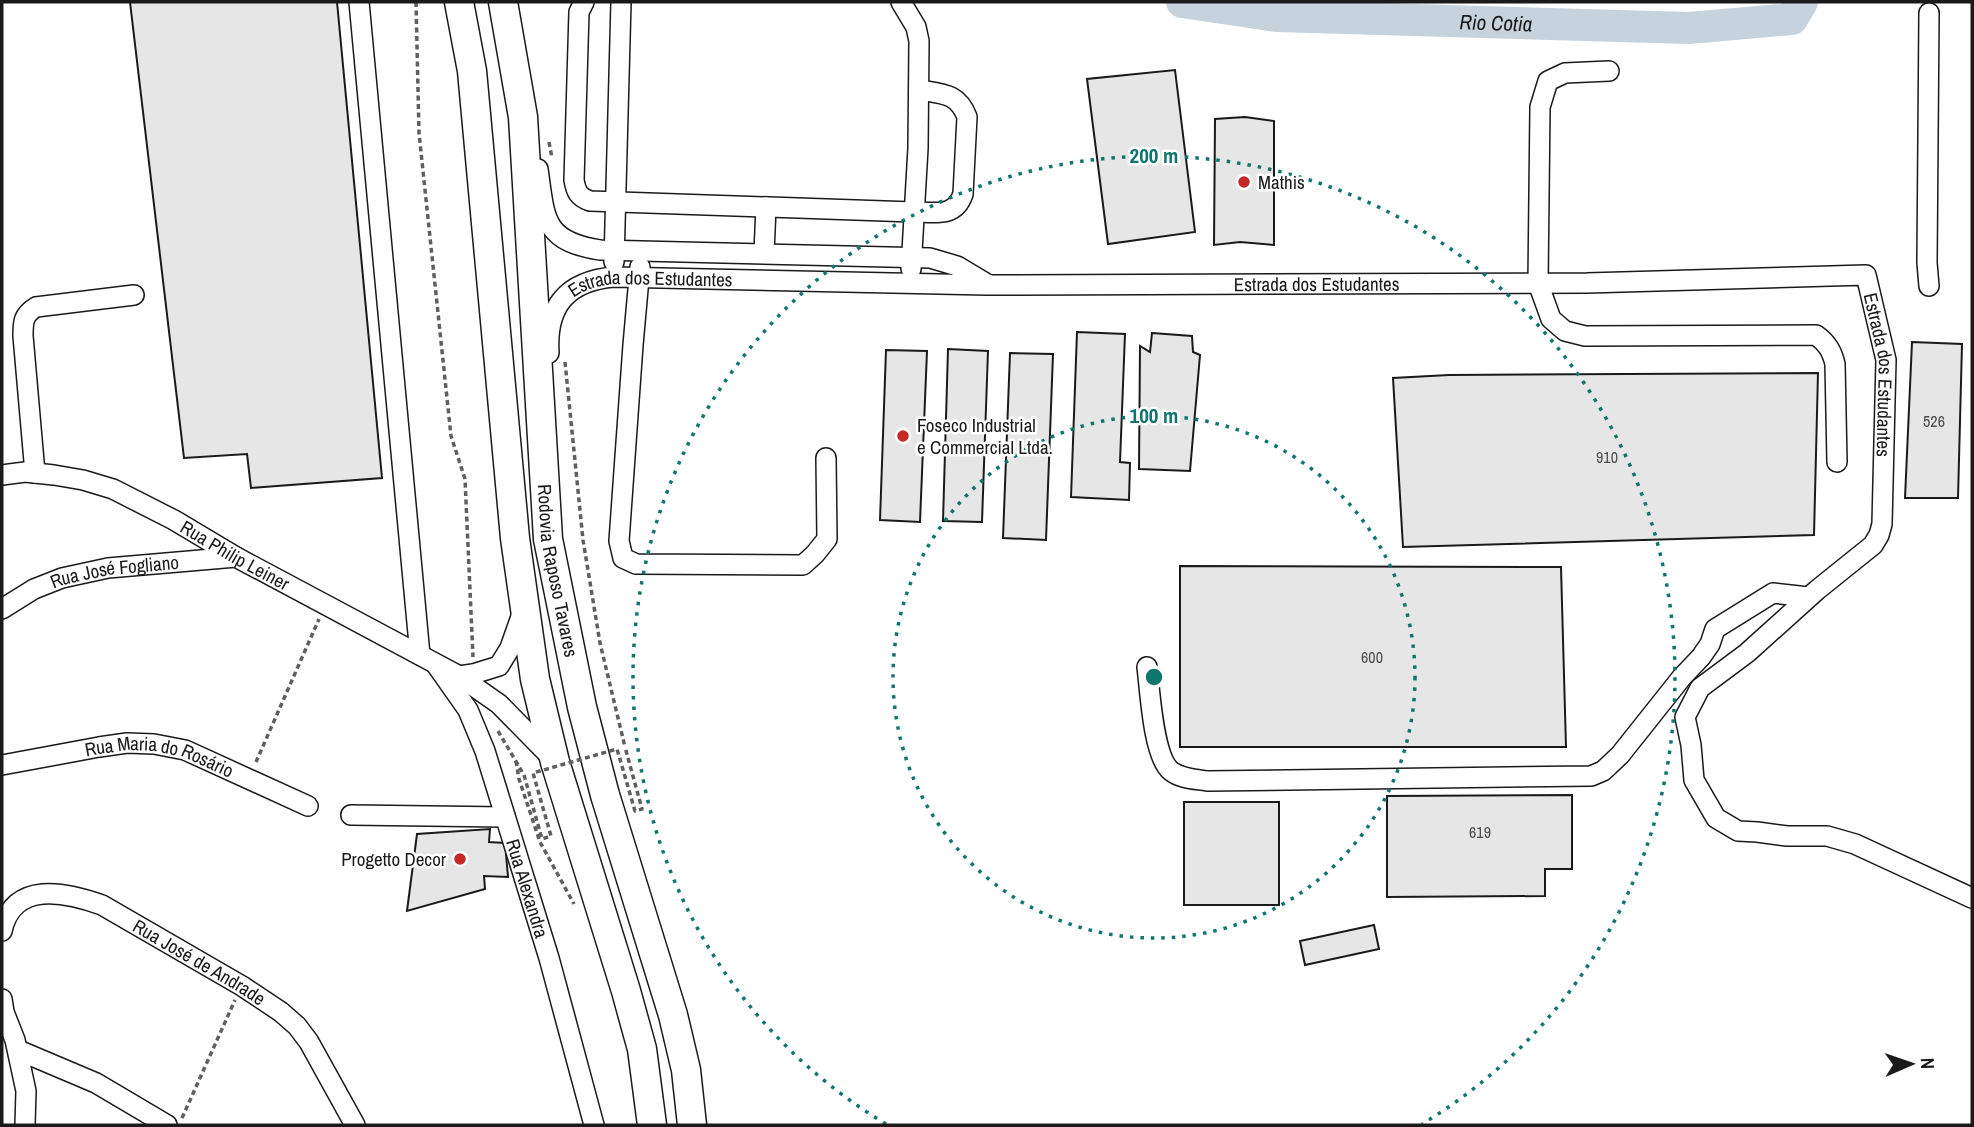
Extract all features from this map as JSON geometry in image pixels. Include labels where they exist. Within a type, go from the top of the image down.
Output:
[{"type":"highway","name":"Rodovia Raposo Tavares","points":[[459,2],[472,71],[515,538],[535,680],[555,762],[639,1037],[652,1125]]},
{"type":"highway","name":"Rodovia Raposo Tavares","points":[[504,5],[523,117],[548,539],[582,707],[605,795],[676,1027],[686,1070],[692,1125]]},
{"type":"street","points":[[359,2],[427,659]]},
{"type":"street","points":[[584,2],[579,12],[574,180],[576,192],[590,201],[913,212],[952,210],[960,204],[963,194],[967,117],[963,106],[955,99],[920,90]]},
{"type":"street","points":[[614,277],[621,2]]},
{"type":"street","points":[[901,2],[916,27],[919,41],[920,90],[910,284]]},
{"type":"street","name":"Estrada dos Estudantes","points":[[504,5],[524,80],[545,214],[550,226],[569,243],[600,250],[911,257],[944,261],[987,285]]},
{"type":"street","points":[[1929,13],[1929,286]]},
{"type":"street","points":[[1609,71],[1565,73],[1548,81],[1540,107],[1538,284],[1551,319],[1565,331],[1585,336],[1816,335],[1826,342],[1835,364],[1837,462]]},
{"type":"street","points":[[764,253],[766,207]]},
{"type":"street","points":[[642,251],[619,541],[623,558],[636,564],[803,565],[827,539],[826,458]]},
{"type":"street","name":"Estrada dos Estudantes","points":[[548,539],[556,461],[549,331],[559,304],[573,289],[599,278],[987,285],[1538,284],[1866,275],[1886,360],[1882,524],[1879,536],[1873,545],[1808,597],[1747,653],[1700,688],[1685,717],[1694,780],[1716,818],[1738,831],[1787,836],[1827,836],[1855,844],[1972,898]]},
{"type":"street","points":[[35,473],[23,321],[36,307],[134,295]]},
{"type":"street","name":"Rua Philip Leiner","points":[[2,475],[24,472],[83,480],[113,489],[174,520],[236,557],[427,659],[466,675],[499,704],[555,762]]},
{"type":"street","name":"Rua José Fogliano","points":[[2,609],[34,589],[62,578],[108,568],[236,557]]},
{"type":"street","points":[[1147,667],[1162,758],[1170,770],[1183,777],[1208,781],[1591,776],[1603,771],[1620,755],[1710,644],[1715,629],[1773,593],[1808,597]]},
{"type":"street","points":[[466,675],[499,666],[505,660],[524,606]]},
{"type":"street","name":"Rua Alexandra","points":[[427,659],[468,710],[485,751],[549,958],[594,1125]]},
{"type":"street","name":"Rua Maria do Rosário","points":[[2,765],[108,746],[154,744],[186,750],[308,806]]},
{"type":"street","points":[[351,815],[505,817]]},
{"type":"street","name":"Rua José de Andrade","points":[[2,931],[12,907],[28,896],[48,893],[77,896],[102,905],[242,986],[281,1012],[309,1041],[355,1125]]},
{"type":"street","points":[[2,999],[18,1050],[26,1091],[25,1125]]},
{"type":"street","points":[[18,1050],[96,1083],[167,1125]]},
{"type":"path","points":[[416,2],[421,147],[451,436],[465,479],[466,675]]},
{"type":"path","points":[[548,141],[554,168]]},
{"type":"path","points":[[499,704],[491,719],[524,775],[542,839],[551,836],[533,773],[617,749],[635,811],[642,809],[600,643],[583,540],[565,354]]},
{"type":"path","points":[[249,778],[326,604]]},
{"type":"path","points":[[516,761],[519,779],[540,842],[576,908]]},
{"type":"path","points":[[179,1125],[242,986]]},
{"type":"building","points":[[130,2],[337,2],[382,478],[251,488],[247,454],[184,458]]},
{"type":"building","points":[[1175,70],[1195,232],[1108,244],[1087,79]]},
{"type":"building","name":"Mathis","points":[[1245,117],[1274,121],[1274,245],[1240,242],[1214,245],[1215,119]]},
{"type":"building","points":[[1077,332],[1125,334],[1120,462],[1130,463],[1129,500],[1071,497]]},
{"type":"building","points":[[1152,333],[1192,336],[1193,352],[1200,355],[1190,471],[1139,469],[1140,346],[1150,352]]},
{"type":"building","points":[[1912,342],[1962,344],[1958,498],[1905,498]]},
{"type":"building","points":[[948,349],[988,351],[982,522],[943,521]]},
{"type":"building","name":"Foseco Industrial e Commercial Ltda.","points":[[886,350],[927,351],[920,522],[880,520]]},
{"type":"building","points":[[1010,353],[1053,354],[1046,540],[1003,538]]},
{"type":"building","points":[[1818,373],[1814,535],[1403,547],[1393,378],[1449,375]]},
{"type":"building","points":[[1180,566],[1561,567],[1566,747],[1180,747]]},
{"type":"building","points":[[1572,795],[1572,869],[1545,869],[1545,896],[1387,897],[1387,796]]},
{"type":"building","points":[[1184,802],[1279,802],[1279,905],[1184,905]]},
{"type":"building","name":"Progetto Decor","points":[[490,829],[489,842],[505,843],[508,877],[484,876],[485,889],[407,911],[417,834]]},
{"type":"building","points":[[1374,925],[1379,949],[1305,965],[1300,941]]},
{"type":"waterway","name":"Rio Cotia","points":[[1182,2],[1276,16],[1689,28],[1792,19],[1802,2]]},
{"type":"place","name":"Mathis","points":[[1244,182]]},
{"type":"place","name":"Foseco Industrial e Commercial Ltda.","points":[[903,436]]},
{"type":"place","name":"Progetto Decor","points":[[460,859]]}]
